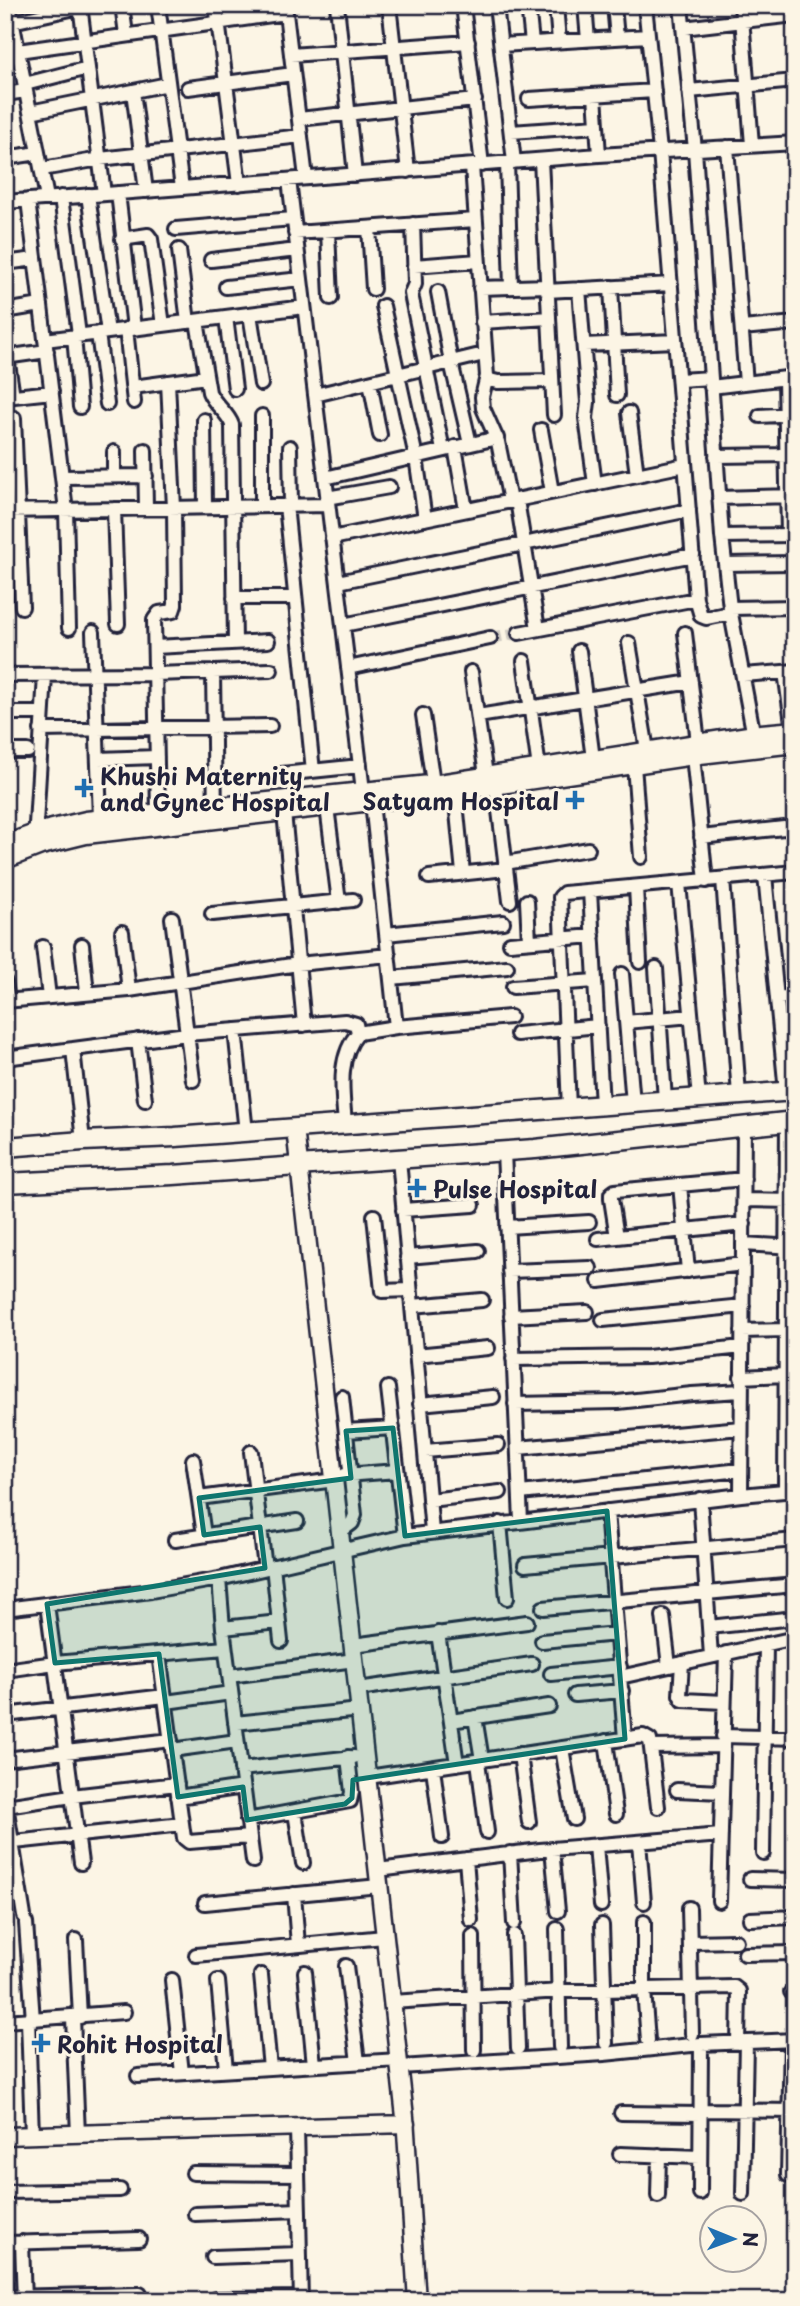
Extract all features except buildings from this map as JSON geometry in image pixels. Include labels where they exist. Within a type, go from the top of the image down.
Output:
[{"type":"main road","points":[[5,1147],[246,1132],[790,1091]]},
{"type":"main road","points":[[5,1183],[173,1175],[504,1152],[791,1121]]},
{"type":"street","points":[[9,5],[10,27],[26,87],[47,198]]},
{"type":"street","points":[[122,5],[126,34]]},
{"type":"street","points":[[158,5],[182,188]]},
{"type":"street","points":[[216,5],[239,184]]},
{"type":"street","points":[[337,5],[355,175]]},
{"type":"street","points":[[390,5],[408,170]]},
{"type":"street","points":[[463,5],[475,100],[475,220],[487,376],[482,397],[483,408],[496,438],[524,544],[538,629]]},
{"type":"street","points":[[496,5],[511,132],[511,287]]},
{"type":"street","points":[[528,5],[532,43]]},
{"type":"street","points":[[556,5],[559,41]]},
{"type":"street","points":[[585,5],[588,40]]},
{"type":"street","points":[[614,5],[617,38]]},
{"type":"street","points":[[645,5],[660,151],[696,598],[701,616],[706,618],[731,610],[795,607]]},
{"type":"street","points":[[681,5],[695,150],[722,536],[731,610],[755,741]]},
{"type":"street","points":[[741,5],[752,145]]},
{"type":"street","points":[[10,27],[80,6],[104,194]]},
{"type":"street","points":[[18,51],[218,22],[285,9],[306,178]]},
{"type":"street","points":[[683,28],[795,15]]},
{"type":"street","points":[[501,45],[648,36]]},
{"type":"street","points":[[291,55],[468,42]]},
{"type":"street","points":[[5,94],[88,68]]},
{"type":"street","points":[[188,88],[293,74]]},
{"type":"street","points":[[689,91],[795,81]]},
{"type":"street","points":[[30,112],[169,84]]},
{"type":"street","points":[[133,91],[146,191]]},
{"type":"street","points":[[529,99],[654,91]]},
{"type":"street","points":[[595,95],[599,155]]},
{"type":"street","points":[[299,119],[475,100]]},
{"type":"street","points":[[511,132],[597,126]]},
{"type":"street","points":[[42,169],[100,159],[301,136]]},
{"type":"street","points":[[5,202],[599,155],[794,143],[795,166]]},
{"type":"street","points":[[727,147],[746,383]]},
{"type":"street","points":[[5,158],[38,153]]},
{"type":"street","points":[[541,160],[554,415]]},
{"type":"street","points":[[289,180],[360,766],[389,955],[396,1027]]},
{"type":"street","points":[[118,193],[134,402]]},
{"type":"street","points":[[88,195],[103,332],[107,404]]},
{"type":"street","points":[[61,197],[76,336],[80,407]]},
{"type":"street","points":[[28,200],[66,510],[69,628]]},
{"type":"street","points":[[176,229],[293,219]]},
{"type":"street","points":[[295,233],[475,220]]},
{"type":"street","points":[[412,225],[415,284],[411,293],[425,369],[466,510]]},
{"type":"street","points":[[369,228],[373,289]]},
{"type":"street","points":[[328,231],[331,298]]},
{"type":"street","points":[[122,239],[148,235],[151,239],[163,325]]},
{"type":"street","points":[[179,250],[192,321],[212,400],[229,416],[232,425],[234,643]]},
{"type":"street","points":[[211,260],[297,250]]},
{"type":"street","points":[[5,263],[35,259]]},
{"type":"street","points":[[414,265],[478,261]]},
{"type":"street","points":[[226,286],[301,279]]},
{"type":"street","points":[[480,288],[579,289],[671,284]]},
{"type":"street","points":[[611,287],[617,395]]},
{"type":"street","points":[[579,289],[588,402],[586,418],[596,484]]},
{"type":"street","points":[[438,292],[470,444]]},
{"type":"street","points":[[5,311],[41,305]]},
{"type":"street","points":[[383,306],[400,375],[425,519]]},
{"type":"street","points":[[52,392],[9,397],[6,357],[76,336],[304,307]]},
{"type":"street","points":[[250,314],[261,384]]},
{"type":"street","points":[[226,317],[234,388]]},
{"type":"street","points":[[482,322],[549,318]]},
{"type":"street","points":[[742,328],[795,323]]},
{"type":"street","points":[[584,345],[675,341]]},
{"type":"street","points":[[315,395],[484,354]]},
{"type":"street","points":[[487,376],[498,382],[552,381]]},
{"type":"street","points":[[132,387],[206,377]]},
{"type":"street","points":[[679,380],[746,383],[790,378],[791,535],[722,536]]},
{"type":"street","points":[[158,811],[156,615],[174,609],[174,508],[168,382]]},
{"type":"street","points":[[370,382],[380,435]]},
{"type":"street","points":[[629,413],[638,475]]},
{"type":"street","points":[[760,415],[790,414]]},
{"type":"street","points":[[262,416],[262,506]]},
{"type":"street","points":[[14,418],[11,511],[22,607]]},
{"type":"street","points":[[204,420],[205,507]]},
{"type":"street","points":[[541,430],[552,492]]},
{"type":"street","points":[[325,478],[496,438]]},
{"type":"street","points":[[290,447],[288,505],[313,771]]},
{"type":"street","points":[[145,450],[146,508]]},
{"type":"street","points":[[114,452],[114,476]]},
{"type":"street","points":[[716,456],[791,455]]},
{"type":"street","points":[[332,538],[685,465]]},
{"type":"street","points":[[62,477],[146,476]]},
{"type":"street","points":[[11,511],[288,505],[328,501],[389,487]]},
{"type":"street","points":[[719,498],[791,496]]},
{"type":"street","points":[[114,509],[118,624]]},
{"type":"street","points":[[338,583],[689,510]]},
{"type":"street","points":[[343,625],[693,555]]},
{"type":"street","points":[[725,564],[795,563]]},
{"type":"street","points":[[234,598],[295,598]]},
{"type":"street","points":[[519,633],[696,598]]},
{"type":"street","points":[[93,632],[100,818]]},
{"type":"street","points":[[685,633],[706,881]]},
{"type":"street","points":[[348,668],[490,638]]},
{"type":"street","points":[[155,647],[268,641]]},
{"type":"street","points":[[629,643],[647,750]]},
{"type":"street","points":[[579,651],[593,759]]},
{"type":"street","points":[[524,661],[540,773]]},
{"type":"street","points":[[5,675],[271,670]]},
{"type":"street","points":[[540,773],[634,765],[697,751],[794,735],[790,671],[743,675]]},
{"type":"street","points":[[213,672],[215,812]]},
{"type":"street","points":[[471,672],[510,901]]},
{"type":"street","points":[[35,840],[45,675]]},
{"type":"street","points":[[478,716],[691,682]]},
{"type":"street","points":[[5,713],[43,713]]},
{"type":"street","points":[[424,715],[433,783]]},
{"type":"street","points":[[41,730],[270,726]]},
{"type":"street","points":[[5,844],[86,835],[215,812],[455,792],[593,759],[647,750],[697,751]]},
{"type":"street","points":[[5,751],[28,751]]},
{"type":"street","points":[[98,760],[157,757]]},
{"type":"street","points":[[634,765],[641,857]]},
{"type":"street","points":[[282,774],[360,766]]},
{"type":"street","points":[[5,860],[35,840],[100,818],[158,811],[284,812],[327,807],[433,783],[490,783]]},
{"type":"street","points":[[455,792],[463,873]]},
{"type":"street","points":[[327,807],[339,902]]},
{"type":"street","points":[[284,812],[304,1024]]},
{"type":"street","points":[[701,837],[784,828],[795,830]]},
{"type":"street","points":[[429,877],[505,866],[588,849]]},
{"type":"street","points":[[569,1108],[559,897],[564,893],[795,872],[795,877]]},
{"type":"street","points":[[765,875],[777,998],[790,1091]]},
{"type":"street","points":[[723,879],[739,1095]]},
{"type":"street","points":[[679,883],[699,1098]]},
{"type":"street","points":[[636,887],[640,962]]},
{"type":"street","points":[[590,891],[602,1105]]},
{"type":"street","points":[[212,914],[353,900]]},
{"type":"street","points":[[527,901],[529,941]]},
{"type":"street","points":[[172,918],[193,1080]]},
{"type":"street","points":[[386,934],[503,922]]},
{"type":"street","points":[[122,932],[129,990]]},
{"type":"street","points":[[510,943],[593,936]]},
{"type":"street","points":[[82,945],[87,993]]},
{"type":"street","points":[[43,947],[49,997]]},
{"type":"street","points":[[5,982],[7,1001],[129,990],[298,964],[389,955]]},
{"type":"street","points":[[391,978],[507,967]]},
{"type":"street","points":[[656,968],[665,1100]]},
{"type":"street","points":[[622,974],[633,1103]]},
{"type":"street","points":[[513,988],[595,981]]},
{"type":"street","points":[[777,998],[795,996]]},
{"type":"street","points":[[626,1022],[691,1016]]},
{"type":"street","points":[[358,1033],[510,1017]]},
{"type":"street","points":[[5,1058],[187,1034],[350,1021],[356,1024],[358,1033],[346,1055],[343,1073],[345,1124]]},
{"type":"street","points":[[517,1034],[598,1026]]},
{"type":"street","points":[[235,1030],[246,1132]]},
{"type":"street","points":[[138,1040],[145,1100]]},
{"type":"street","points":[[73,1049],[83,1141]]},
{"type":"street","points":[[5,1609],[151,1591],[219,1579],[405,1536],[790,1490],[790,1356],[786,1331],[791,1121]]},
{"type":"street","points":[[741,1494],[744,1126]]},
{"type":"street","points":[[295,1128],[340,1477]]},
{"type":"street","points":[[504,1152],[521,1521]]},
{"type":"street","points":[[399,1159],[432,1532]]},
{"type":"street","points":[[617,1237],[611,1194],[615,1191],[744,1179]]},
{"type":"street","points":[[680,1185],[688,1270]]},
{"type":"street","points":[[744,1200],[791,1201]]},
{"type":"street","points":[[403,1210],[473,1205]]},
{"type":"street","points":[[374,1216],[382,1291],[410,1290]]},
{"type":"street","points":[[507,1227],[589,1222]]},
{"type":"street","points":[[597,1239],[744,1224]]},
{"type":"street","points":[[743,1244],[790,1247]]},
{"type":"street","points":[[407,1257],[478,1251]]},
{"type":"street","points":[[599,1281],[743,1264]]},
{"type":"street","points":[[509,1271],[590,1268]]},
{"type":"street","points":[[412,1306],[482,1300]]},
{"type":"street","points":[[603,1320],[743,1306]]},
{"type":"street","points":[[511,1316],[587,1312]]},
{"type":"street","points":[[742,1331],[786,1331]]},
{"type":"street","points":[[513,1359],[639,1357],[742,1347]]},
{"type":"street","points":[[416,1355],[488,1348]]},
{"type":"street","points":[[741,1377],[789,1381]]},
{"type":"street","points":[[388,1388],[405,1536]]},
{"type":"street","points":[[515,1404],[618,1402],[741,1391]]},
{"type":"street","points":[[342,1397],[346,1431],[340,1477],[340,1532],[400,2064],[417,2301]]},
{"type":"street","points":[[421,1404],[493,1398]]},
{"type":"street","points":[[346,1431],[393,1428]]},
{"type":"street","points":[[517,1448],[741,1428]]},
{"type":"street","points":[[425,1451],[498,1445]]},
{"type":"street","points":[[251,1452],[260,1527],[281,1641]]},
{"type":"street","points":[[193,1460],[204,1535]]},
{"type":"street","points":[[520,1493],[741,1470]]},
{"type":"street","points":[[199,1498],[397,1471]]},
{"type":"street","points":[[429,1500],[500,1492]]},
{"type":"street","points":[[700,1499],[711,1656]]},
{"type":"street","points":[[607,1511],[625,1738]]},
{"type":"street","points":[[175,1540],[297,1521]]},
{"type":"street","points":[[500,1523],[507,1598]]},
{"type":"street","points":[[525,1565],[795,1540]]},
{"type":"street","points":[[219,1579],[225,1648],[253,1861]]},
{"type":"street","points":[[543,1608],[795,1585]]},
{"type":"street","points":[[47,1604],[81,1863]]},
{"type":"street","points":[[663,1616],[683,1700],[724,1702]]},
{"type":"street","points":[[709,1627],[795,1618]]},
{"type":"street","points":[[223,1628],[279,1622]]},
{"type":"street","points":[[229,1676],[438,1633],[527,1622]]},
{"type":"street","points":[[438,1633],[457,1764]]},
{"type":"street","points":[[542,1640],[617,1634]]},
{"type":"street","points":[[551,1674],[620,1672],[675,1664],[795,1638]]},
{"type":"street","points":[[763,1853],[766,1644]]},
{"type":"street","points":[[5,1670],[55,1662],[225,1648]]},
{"type":"street","points":[[719,1901],[726,1653]]},
{"type":"street","points":[[159,1654],[184,1838],[189,1842],[249,1837]]},
{"type":"street","points":[[358,1689],[532,1664]]},
{"type":"street","points":[[575,1695],[622,1691]]},
{"type":"street","points":[[5,1715],[231,1693]]},
{"type":"street","points":[[451,1721],[549,1706]]},
{"type":"street","points":[[235,1723],[360,1710]]},
{"type":"street","points":[[475,1717],[487,1832]]},
{"type":"street","points":[[368,1777],[625,1738],[647,1737],[650,1740],[659,1807]]},
{"type":"street","points":[[651,1747],[765,1737],[795,1738]]},
{"type":"street","points":[[5,1759],[67,1752],[237,1741]]},
{"type":"street","points":[[606,1741],[616,1814]]},
{"type":"street","points":[[562,1748],[574,1819]]},
{"type":"street","points":[[520,1754],[529,1822]]},
{"type":"street","points":[[241,1769],[365,1755]]},
{"type":"street","points":[[247,1819],[350,1801],[352,1792],[348,1757]]},
{"type":"street","points":[[433,1768],[442,1837]]},
{"type":"street","points":[[32,2135],[25,1919],[8,1843],[6,1803],[72,1796],[243,1787]]},
{"type":"street","points":[[677,1790],[722,1791]]},
{"type":"street","points":[[295,1812],[303,1863]]},
{"type":"street","points":[[8,1843],[182,1824]]},
{"type":"street","points":[[205,1903],[294,1894],[466,1859],[510,1853],[720,1835]]},
{"type":"street","points":[[639,1842],[644,1902]]},
{"type":"street","points":[[596,1845],[601,1905]]},
{"type":"street","points":[[552,1849],[558,1910]]},
{"type":"street","points":[[510,1853],[518,2048]]},
{"type":"street","points":[[466,1859],[471,1920]]},
{"type":"street","points":[[750,1879],[795,1880]]},
{"type":"street","points":[[294,1894],[298,1945]]},
{"type":"street","points":[[689,1908],[701,2112],[700,2193]]},
{"type":"street","points":[[750,1919],[795,1917]]},
{"type":"street","points":[[644,1922],[648,2040]]},
{"type":"street","points":[[602,1925],[606,2043]]},
{"type":"street","points":[[558,1929],[560,2046]]},
{"type":"street","points":[[196,1955],[384,1937]]},
{"type":"street","points":[[473,1937],[474,2050]]},
{"type":"street","points":[[76,1940],[78,2134]]},
{"type":"street","points":[[691,1942],[736,1941]]},
{"type":"street","points":[[745,1954],[795,1953]]},
{"type":"street","points":[[346,1966],[358,2062]]},
{"type":"street","points":[[305,1972],[314,2065]]},
{"type":"street","points":[[261,1975],[270,2068]]},
{"type":"street","points":[[172,1980],[182,2073]]},
{"type":"street","points":[[218,1981],[226,2070]]},
{"type":"street","points":[[393,2002],[560,1991],[692,1987],[738,1989],[745,2110],[743,2194]]},
{"type":"street","points":[[5,2021],[124,2012]]},
{"type":"street","points":[[138,2076],[358,2062],[400,2064],[604,2054],[697,2039],[742,2042],[793,2040],[788,2175]]},
{"type":"street","points":[[621,2113],[792,2111]]},
{"type":"street","points":[[5,2136],[406,2124]]},
{"type":"street","points":[[215,2299],[300,2299],[297,2127]]},
{"type":"street","points":[[620,2154],[700,2157]]},
{"type":"street","points":[[658,2196],[659,2155]]},
{"type":"street","points":[[193,2174],[297,2174]]},
{"type":"street","points":[[5,2192],[120,2190]]},
{"type":"street","points":[[195,2214],[299,2210]]},
{"type":"street","points":[[5,2243],[139,2239]]},
{"type":"street","points":[[22,2242],[24,2299]]},
{"type":"street","points":[[213,2257],[299,2254]]},
{"type":"street","points":[[5,2297],[24,2299],[140,2294]]},
{"type":"highlighted area","points":[[393,1428],[405,1536],[607,1511],[625,1739],[353,1780],[352,1798],[345,1804],[247,1820],[243,1787],[178,1797],[159,1654],[55,1663],[47,1604],[265,1568],[260,1527],[204,1535],[199,1498],[351,1478],[346,1431]]},
{"type":"tunnel","points":[[490,638],[519,633]]},
{"type":"place","name":"Khushi Maternity and Gynec Hospital","points":[[84,788]]},
{"type":"place","name":"Satyam Hospital","points":[[575,800]]},
{"type":"place","name":"Pulse Hospital","points":[[417,1188]]},
{"type":"place","name":"Rohit Hospital","points":[[41,2043]]}]
